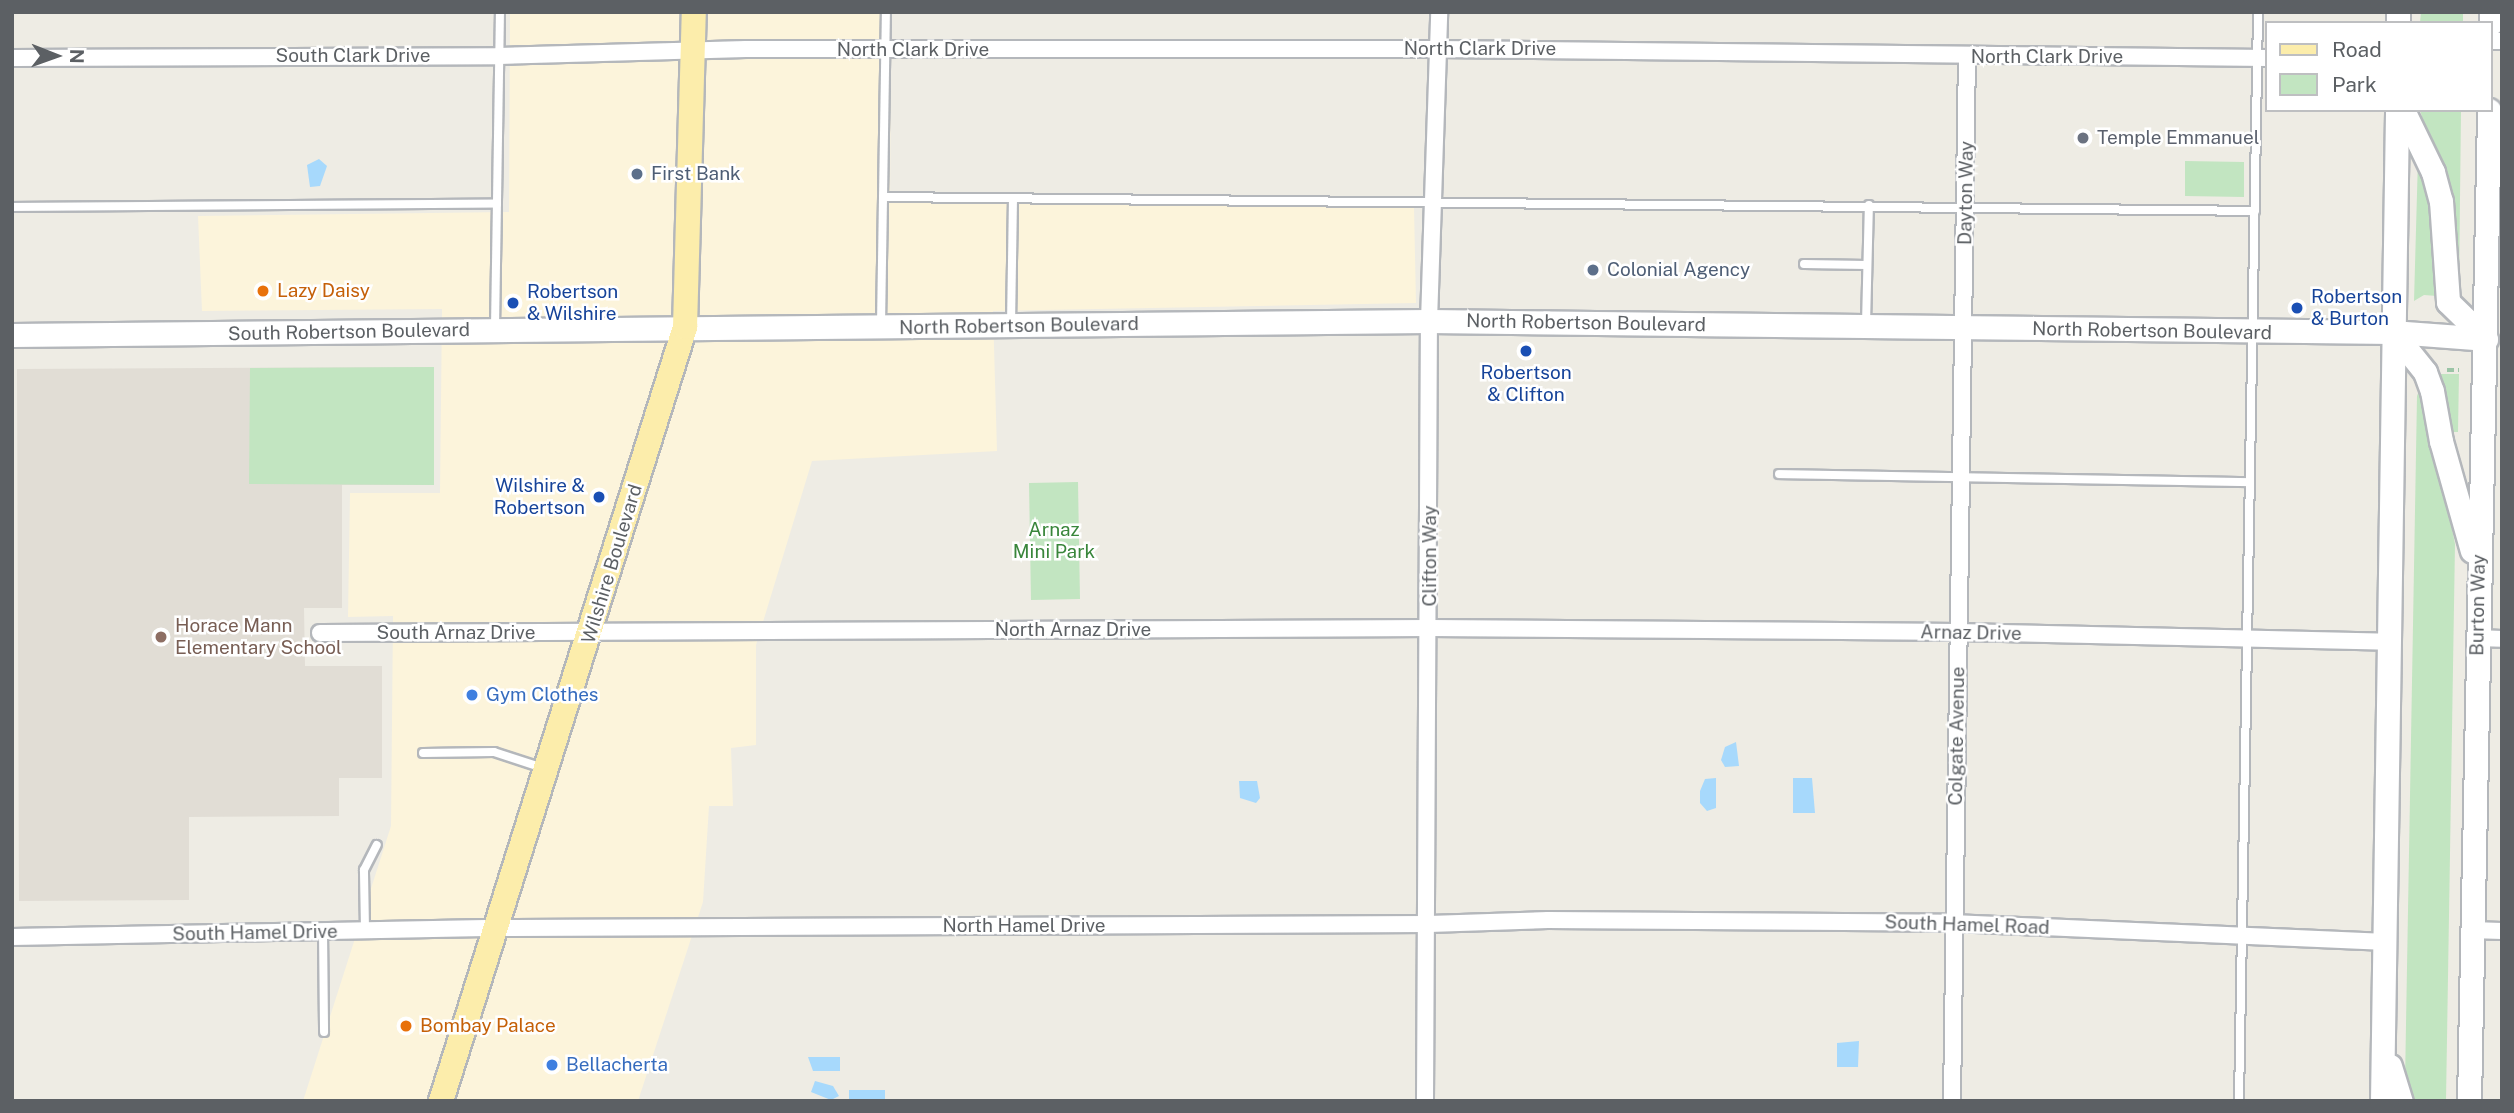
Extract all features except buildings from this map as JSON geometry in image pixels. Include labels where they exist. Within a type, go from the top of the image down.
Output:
[{"type":"main road","name":"Wilshire Boulevard","points":[[441,1101],[592,633],[685,327],[694,12]]},
{"type":"main road","points":[[2382,1101],[2396,112]]},
{"type":"main road","points":[[2404,112],[2433,172],[2441,201],[2448,302],[2486,340]]},
{"type":"main road","name":"Burton Way","points":[[2469,1101],[2489,112]]},
{"type":"main road","name":"North Robertson Boulevard","points":[[685,327],[881,328],[1429,321],[2393,332],[2486,340]]},
{"type":"main road","name":"South Robertson Boulevard","points":[[12,335],[685,327]]},
{"type":"main road","points":[[2393,332],[2425,372],[2432,391],[2441,441],[2478,570]]},
{"type":"main road","points":[[2383,1047],[2400,1101]]},
{"type":"street","name":"Clifton Way","points":[[1425,1101],[1429,925],[1429,321],[1439,12]]},
{"type":"street","name":"North Clark Drive","points":[[693,51],[1438,48],[2262,58]]},
{"type":"street","name":"South Clark Drive","points":[[12,58],[499,56],[693,51]]},
{"type":"street","name":"Dayton Way","points":[[1964,329],[1967,56]]},
{"type":"street","name":"Colgate Avenue","points":[[1952,1101],[1964,329]]},
{"type":"street","name":"North Arnaz Drive","points":[[592,633],[1554,629]]},
{"type":"street","name":"Arnaz Drive","points":[[1554,629],[1958,632],[2389,642]]},
{"type":"street","name":"South Arnaz Drive","points":[[320,633],[592,633]]},
{"type":"street","points":[[2477,638],[2502,639]]},
{"type":"street","name":"North Hamel Drive","points":[[499,928],[1429,925],[1549,919]]},
{"type":"street","name":"South Hamel Road","points":[[1549,919],[1954,923],[2385,942]]},
{"type":"street","name":"South Hamel Drive","points":[[12,937],[499,928]]},
{"type":"street","points":[[2471,930],[2502,931]]},
{"type":"lane","points":[[495,330],[500,12]]},
{"type":"lane","points":[[881,328],[886,12]]},
{"type":"lane","points":[[2239,1101],[2251,332],[2262,58],[2258,12]]},
{"type":"lane","points":[[883,197],[2255,211]]},
{"type":"lane","points":[[1011,326],[1013,198]]},
{"type":"lane","points":[[12,207],[497,204]]},
{"type":"lane","points":[[1866,327],[1869,205]]},
{"type":"lane","points":[[1804,264],[1867,265]]},
{"type":"lane","points":[[1779,474],[1960,480],[2250,482]]},
{"type":"lane","points":[[423,753],[494,752],[548,770]]},
{"type":"lane","points":[[365,930],[364,870],[377,845]]},
{"type":"lane","points":[[323,931],[324,1032]]},
{"type":"path","points":[[2440,369],[2459,370]]},
{"type":"shaded area","points":[[510,12],[891,12],[890,201],[1414,207],[1416,303],[993,311],[997,451],[812,461],[756,645],[756,745],[731,748],[733,806],[709,806],[703,902],[638,1101],[303,1101],[391,826],[393,616],[348,617],[350,493],[440,493],[442,309],[202,311],[198,216],[509,212]]},
{"type":"shaded area","name":"Horace Mann Elementary School","points":[[434,367],[434,485],[342,485],[342,608],[304,608],[305,666],[382,666],[382,778],[339,778],[339,816],[189,817],[189,900],[19,901],[17,369]]},
{"type":"green space","points":[[2421,12],[2463,12],[2463,21],[2420,21]]},
{"type":"green space","points":[[2421,112],[2461,112],[2459,288],[2450,288],[2429,141]]},
{"type":"green space","points":[[2418,158],[2432,195],[2437,296],[2424,295],[2414,301]]},
{"type":"green space","points":[[2185,161],[2244,162],[2244,197],[2185,196]]},
{"type":"green space","points":[[434,367],[434,485],[249,484],[250,368]]},
{"type":"green space","points":[[2440,374],[2459,374],[2458,432],[2451,432]]},
{"type":"green space","points":[[2423,380],[2455,544],[2446,1101],[2409,1101],[2405,1082],[2417,396]]},
{"type":"green space","name":"Arnaz Mini Park","points":[[1078,482],[1080,599],[1031,600],[1029,483]]},
{"type":"water","points":[[319,159],[327,166],[320,186],[310,187],[307,165]]},
{"type":"water","points":[[1736,742],[1739,766],[1725,767],[1721,760],[1725,747]]},
{"type":"water","points":[[1716,778],[1716,808],[1707,811],[1700,803],[1700,791],[1705,779]]},
{"type":"water","points":[[1793,778],[1812,778],[1815,813],[1793,813]]},
{"type":"water","points":[[1239,781],[1257,781],[1260,798],[1256,803],[1240,798]]},
{"type":"water","points":[[1859,1041],[1858,1067],[1837,1067],[1837,1043]]},
{"type":"water","points":[[808,1057],[840,1057],[840,1071],[813,1071]]},
{"type":"water","points":[[815,1081],[833,1086],[839,1096],[831,1100],[811,1092]]},
{"type":"water","points":[[849,1090],[885,1090],[885,1101],[849,1101]]},
{"type":"place","name":"Temple Emmanuel","points":[[2083,138]]},
{"type":"place","name":"First Bank","points":[[637,174]]},
{"type":"place","name":"Colonial Agency","points":[[1593,270]]},
{"type":"place","name":"Lazy Daisy","points":[[263,291]]},
{"type":"place","name":"Robertson & Wilshire","points":[[513,303]]},
{"type":"place","name":"Robertson & Burton","points":[[2297,308]]},
{"type":"place","name":"Robertson & Clifton","points":[[1526,351]]},
{"type":"place","name":"Wilshire & Robertson","points":[[599,497]]},
{"type":"place","name":"Horace Mann Elementary School","points":[[161,637]]},
{"type":"place","name":"Gym Clothes","points":[[472,695]]},
{"type":"place","name":"Bombay Palace","points":[[406,1026]]},
{"type":"place","name":"Bellacherta","points":[[552,1065]]}]
